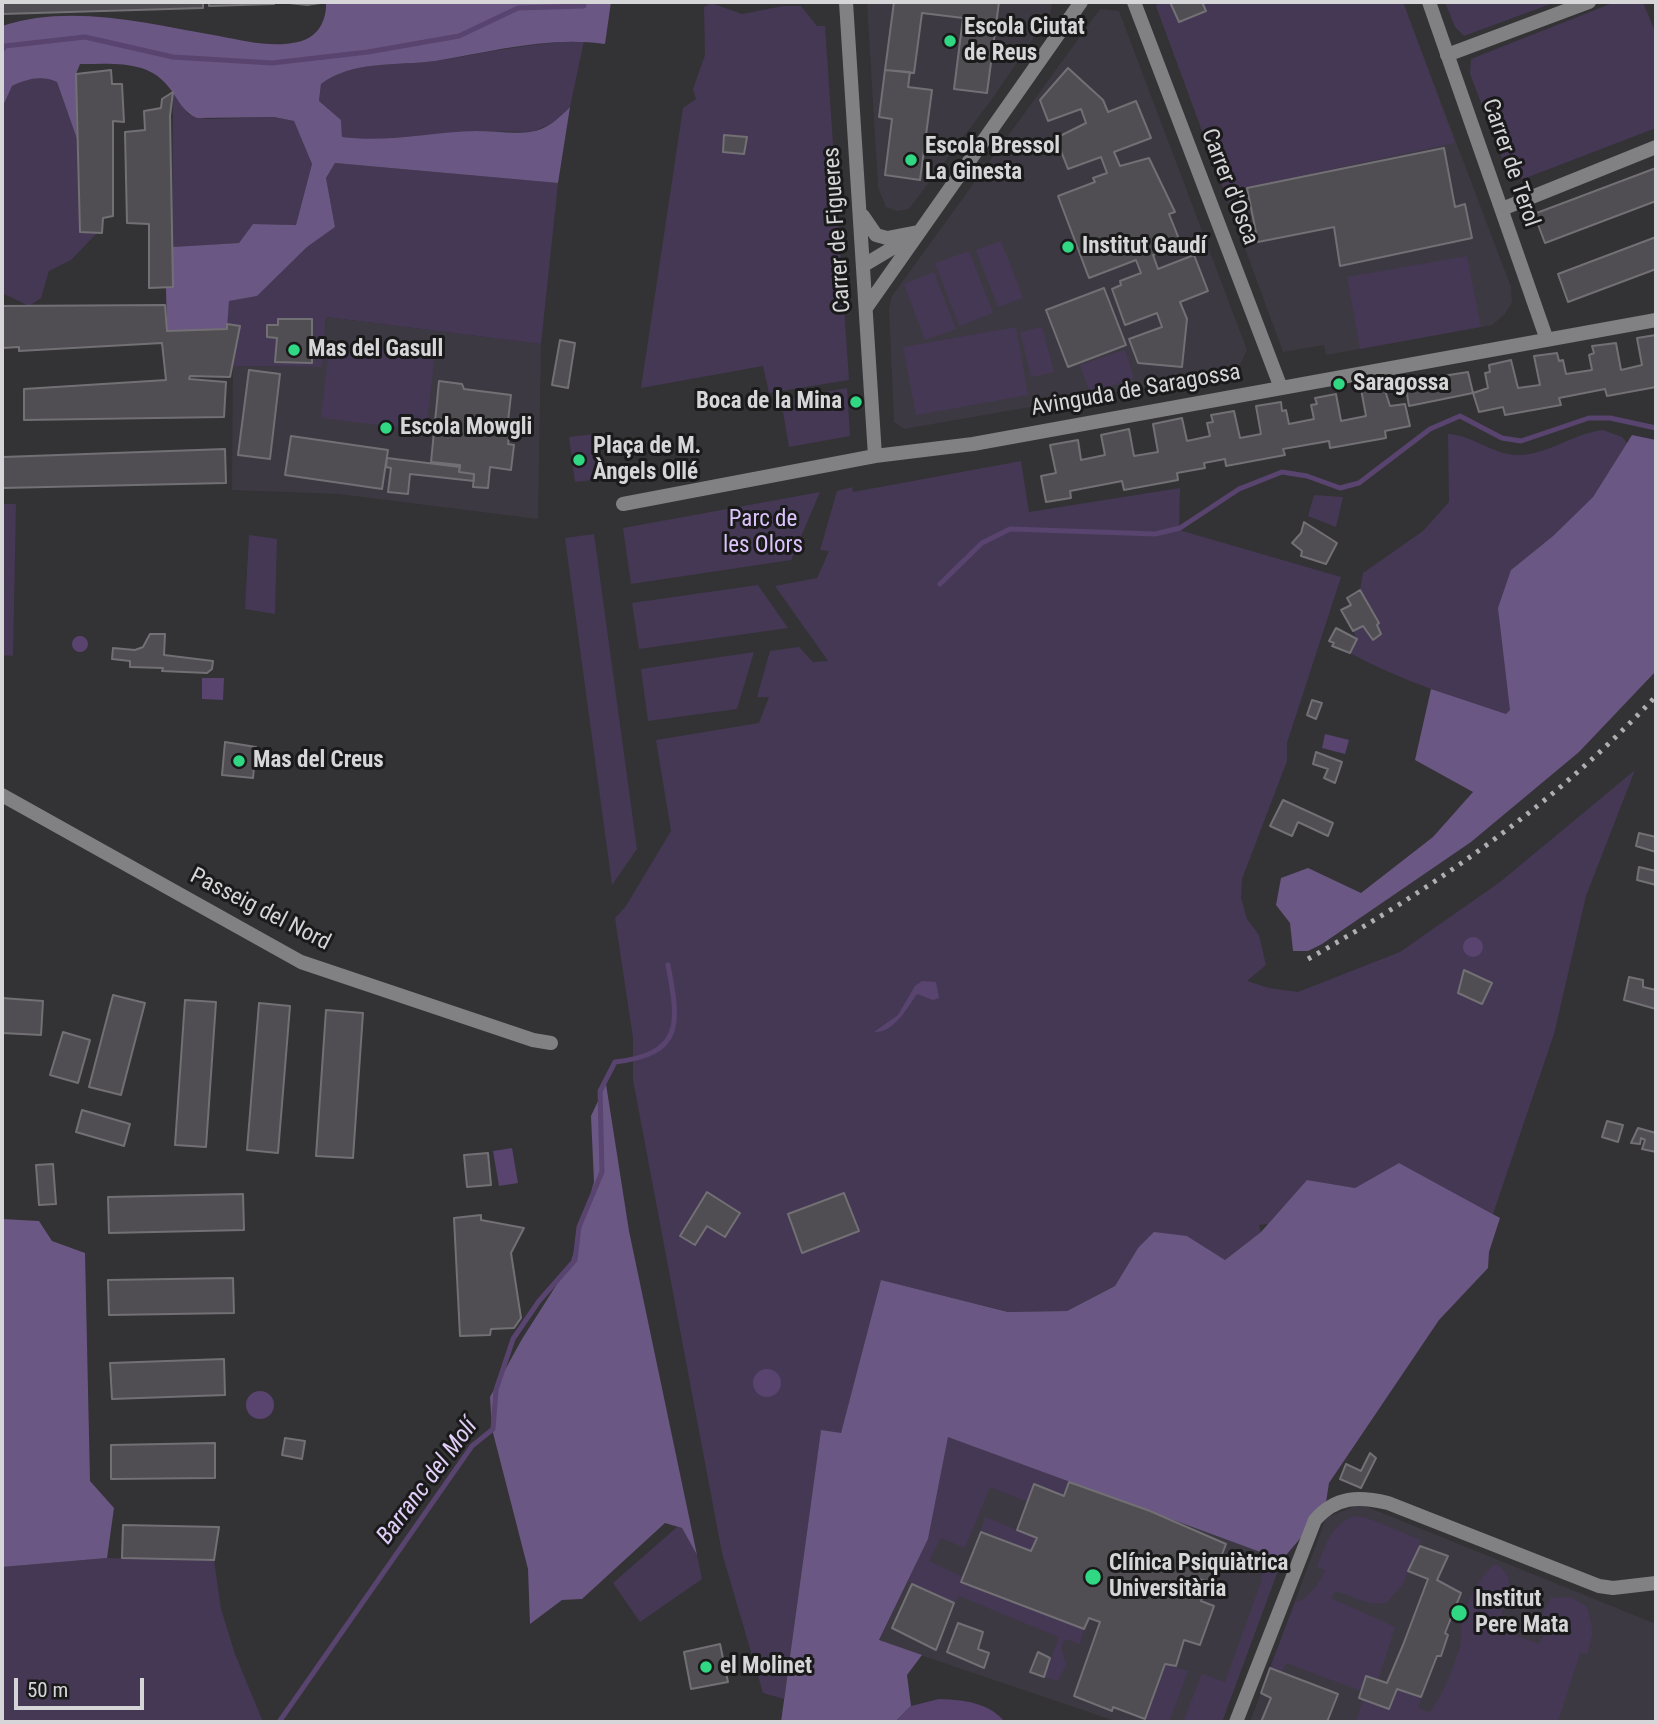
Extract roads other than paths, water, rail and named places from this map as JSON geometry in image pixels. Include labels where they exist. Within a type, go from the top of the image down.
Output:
[{"type":"street","name":"Carrer de Figueres","points":[[846,2],[875,456]]},
{"type":"street","points":[[866,308],[1081,2]]},
{"type":"street","name":"Carrer d'Osca","points":[[1134,2],[1281,388]]},
{"type":"street","name":"Carrer de Terol","points":[[1429,2],[1547,340]]},
{"type":"street","points":[[1447,54],[1589,2]]},
{"type":"street","points":[[1502,209],[1656,147]]},
{"type":"street","points":[[860,209],[876,235],[887,237],[918,232]]},
{"type":"street","points":[[897,264],[876,274],[864,265],[918,232]]},
{"type":"street","name":"Avinguda de Saragossa","points":[[623,504],[875,456],[973,444],[1656,320]]},
{"type":"street","name":"Passeig del Nord","points":[[2,795],[301,962],[533,1040],[551,1043]]},
{"type":"street","points":[[1237,1722],[1315,1520],[1336,1502],[1364,1497],[1388,1503],[1599,1586],[1613,1588],[1656,1583]]},
{"type":"waterway","points":[[2,50],[5,46],[85,37],[173,57],[272,63],[368,52],[459,36],[518,8],[584,6]]},
{"type":"waterway","name":"Barranc del Molí","points":[[940,584],[982,543],[1010,529],[1155,534],[1180,528],[1239,489],[1282,472],[1307,476],[1340,488],[1359,483],[1430,429],[1460,416],[1502,438],[1521,441],[1589,418],[1610,418],[1656,428]]},
{"type":"waterway","name":"Barranc del Molí","points":[[279,1722],[472,1446],[493,1429],[496,1390],[513,1339],[539,1301],[575,1260],[579,1227],[602,1172],[600,1091],[615,1062],[654,1052],[665,1043],[672,1032],[674,1004],[668,965]]},
{"type":"railway","points":[[1308,959],[1403,902],[1493,841],[1577,772],[1656,696]]},
{"type":"place","name":"Escola Ciutat de Reus","points":[[950,41]]},
{"type":"place","name":"Escola Bressol La Ginesta","points":[[911,160]]},
{"type":"place","name":"Institut Gaudí","points":[[1068,247]]},
{"type":"place","name":"Mas del Gasull","points":[[294,350]]},
{"type":"place","name":"Saragossa","points":[[1339,384]]},
{"type":"place","name":"Boca de la Mina","points":[[856,402]]},
{"type":"place","name":"Escola Mowgli","points":[[386,428]]},
{"type":"place","name":"Plaça de M. Àngels Ollé","points":[[579,460]]},
{"type":"place","name":"Mas del Creus","points":[[239,761]]},
{"type":"place","name":"Clínica Psiquiàtrica Universitària","points":[[1093,1577]]},
{"type":"place","name":"Institut Pere Mata","points":[[1459,1613]]},
{"type":"place","name":"el Molinet","points":[[706,1667]]},
{"type":"park label","name":"Parc de les Olors","points":[[763,533]]}]
